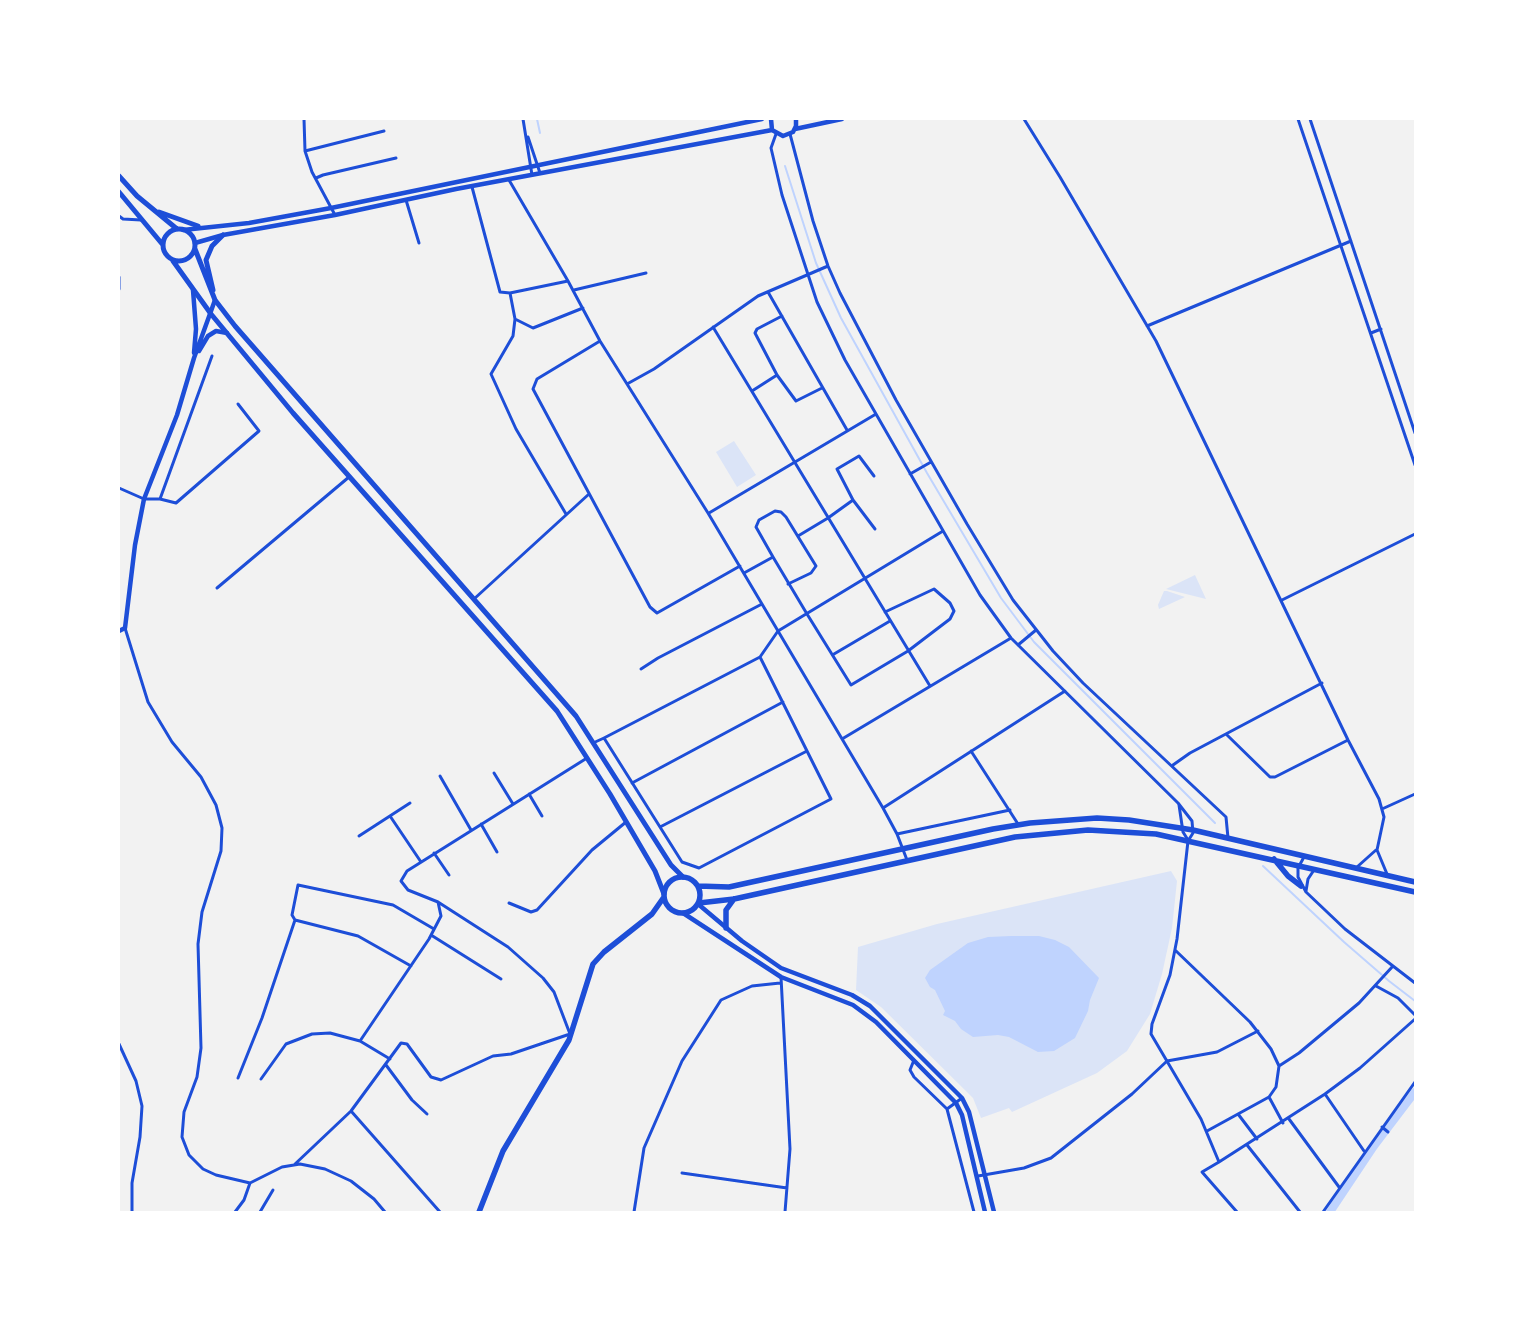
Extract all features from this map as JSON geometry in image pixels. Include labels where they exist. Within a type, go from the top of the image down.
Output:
[{"type":"main road","points":[[119,176],[153,210],[180,229],[191,234],[215,300],[300,401],[576,716],[670,865],[683,877],[692,880],[698,886],[700,897],[698,904],[692,911],[683,914],[672,910],[665,910],[652,914]]},
{"type":"main road","points":[[119,192],[163,245],[165,254],[173,260],[178,262],[189,258],[195,246]]},
{"type":"main road","points":[[153,210],[198,226]]},
{"type":"main road","points":[[163,245],[169,233],[180,229]]},
{"type":"main road","points":[[215,300],[206,260],[212,246],[223,235]]},
{"type":"main road","points":[[173,260],[193,290],[227,334],[557,711],[587,757],[658,876],[664,895],[672,910]]},
{"type":"main road","points":[[698,886],[729,887],[1019,824],[1097,818],[1193,830],[1415,882]]},
{"type":"main road","points":[[698,904],[734,899],[1015,837],[1059,832],[1140,832],[1299,864],[1415,892]]},
{"type":"main road","points":[[1274,859],[1288,876],[1301,886]]},
{"type":"main road","points":[[479,1212],[503,1151],[558,1061],[570,1034],[593,964],[604,952],[652,914],[670,882],[683,877]]},
{"type":"main road","points":[[726,928],[726,910],[734,899]]},
{"type":"street","points":[[304,119],[305,151],[312,172],[335,215]]},
{"type":"street","points":[[523,119],[532,175]]},
{"type":"street","points":[[180,229],[249,223],[331,208],[762,119]]},
{"type":"street","points":[[770,119],[772,130],[776,134],[783,136],[790,134],[795,129],[842,119]]},
{"type":"street","points":[[795,129],[796,119]]},
{"type":"street","points":[[1024,119],[1060,176],[1147,326],[1282,600],[1348,740],[1379,799],[1384,817],[1377,850],[1388,876]]},
{"type":"street","points":[[1298,119],[1415,465]]},
{"type":"street","points":[[1310,119],[1415,433]]},
{"type":"street","points":[[525,130],[539,165],[540,174]]},
{"type":"street","points":[[195,246],[223,235],[772,130]]},
{"type":"street","points":[[305,151],[384,131]]},
{"type":"street","points":[[776,134],[772,148],[784,202],[817,302],[845,360],[912,473],[980,595],[1011,638],[1178,803],[1192,821],[1193,830],[1188,841],[1175,950],[1170,975],[1152,1024],[1151,1034],[1206,1131],[1219,1162]]},
{"type":"street","points":[[790,134],[813,221],[828,266],[929,463],[1008,591],[1035,631],[1052,651],[1083,683],[1173,765],[1226,817],[1228,838]]},
{"type":"street","points":[[316,178],[396,158]]},
{"type":"street","points":[[509,180],[574,290],[600,341],[708,513],[883,808],[897,834],[907,860]]},
{"type":"street","points":[[472,187],[500,292],[510,293],[568,281]]},
{"type":"street","points":[[406,200],[419,243]]},
{"type":"street","points":[[119,216],[123,219],[142,220]]},
{"type":"street","points":[[1147,326],[1351,240]]},
{"type":"street","points":[[627,384],[654,369],[758,296],[828,266]]},
{"type":"street","points":[[574,290],[646,274]]},
{"type":"street","points":[[119,277],[119,289]]},
{"type":"street","points":[[193,290],[196,329],[194,358]]},
{"type":"street","points":[[768,292],[847,430]]},
{"type":"street","points":[[510,293],[515,319],[513,336],[490,374],[516,429],[566,514]]},
{"type":"street","points":[[215,300],[194,358],[177,415],[144,499],[135,545],[125,628],[148,702],[172,742],[201,777],[216,805],[222,828],[221,851],[202,912],[198,944],[201,1048],[197,1077],[184,1112],[182,1137],[189,1155],[203,1169],[216,1175],[250,1183],[282,1167],[300,1164],[325,1169],[351,1181],[374,1199],[385,1212]]},
{"type":"street","points":[[515,319],[534,328],[583,308]]},
{"type":"street","points":[[782,316],[755,333],[776,375],[796,400],[822,388]]},
{"type":"street","points":[[713,327],[930,686]]},
{"type":"street","points":[[1371,332],[1381,329]]},
{"type":"street","points":[[194,358],[208,336],[216,331],[227,334]]},
{"type":"street","points":[[600,341],[537,379],[532,389],[650,607],[657,613],[740,566]]},
{"type":"street","points":[[160,499],[212,356]]},
{"type":"street","points":[[752,391],[776,375]]},
{"type":"street","points":[[119,488],[144,499],[160,499],[176,503],[259,431],[238,404]]},
{"type":"street","points":[[708,513],[876,414]]},
{"type":"street","points":[[874,476],[860,456],[837,469],[853,500],[874,529]]},
{"type":"street","points":[[912,473],[929,463]]},
{"type":"street","points":[[217,588],[350,476]]},
{"type":"street","points":[[474,599],[589,494]]},
{"type":"street","points":[[798,536],[853,500]]},
{"type":"street","points":[[788,584],[815,569],[814,562],[781,512],[775,511],[758,520],[756,527],[772,557],[788,584],[806,614],[834,654],[852,685],[908,651],[950,619],[954,611],[950,603],[934,589],[885,612]]},
{"type":"street","points":[[593,743],[760,656],[778,632],[943,531]]},
{"type":"street","points":[[1282,600],[1415,534]]},
{"type":"street","points":[[744,573],[772,557]]},
{"type":"street","points":[[641,669],[658,658],[762,604]]},
{"type":"street","points":[[834,654],[890,622]]},
{"type":"street","points":[[119,631],[125,628]]},
{"type":"street","points":[[1018,645],[1035,631]]},
{"type":"street","points":[[842,739],[1011,638]]},
{"type":"street","points":[[604,738],[682,862],[700,868],[831,799],[760,656]]},
{"type":"street","points":[[1173,765],[1190,753],[1322,683]]},
{"type":"street","points":[[883,808],[1065,691]]},
{"type":"street","points":[[632,783],[783,702]]},
{"type":"street","points":[[1226,734],[1270,777],[1275,777],[1348,740]]},
{"type":"street","points":[[971,751],[1019,824]]},
{"type":"street","points":[[660,827],[807,752]]},
{"type":"street","points":[[294,1165],[351,1111],[401,1043],[407,1044],[432,1077],[441,1080],[493,1056],[511,1054],[570,1034],[554,992],[543,978],[508,948],[438,902],[408,890],[401,881],[407,871],[434,853],[587,757]]},
{"type":"street","points":[[494,773],[513,804]]},
{"type":"street","points":[[440,776],[471,830]]},
{"type":"street","points":[[529,794],[542,816]]},
{"type":"street","points":[[1382,809],[1415,794]]},
{"type":"street","points":[[359,836],[410,803]]},
{"type":"street","points":[[1178,803],[1183,828],[1188,841]]},
{"type":"street","points":[[897,834],[1010,810]]},
{"type":"street","points":[[390,816],[421,862]]},
{"type":"street","points":[[509,903],[531,912],[537,910],[592,850],[626,822]]},
{"type":"street","points":[[481,824],[497,852]]},
{"type":"street","points":[[1357,867],[1377,850]]},
{"type":"street","points":[[434,853],[449,875]]},
{"type":"street","points":[[1305,856],[1299,864],[1298,877],[1301,886],[1306,892],[1345,929],[1391,968],[1415,983]]},
{"type":"street","points":[[1306,892],[1308,879],[1315,868]]},
{"type":"street","points":[[411,966],[358,936],[295,920],[292,915],[298,885],[392,905],[434,929]]},
{"type":"street","points":[[360,1042],[431,935],[441,916],[438,902]]},
{"type":"street","points":[[698,904],[726,928],[781,968],[852,995],[870,1006],[962,1098],[969,1112],[994,1212]]},
{"type":"street","points":[[683,914],[781,977],[839,999],[866,1013],[914,1059],[956,1103],[962,1114],[985,1212]]},
{"type":"street","points":[[238,1078],[262,1018],[295,920]]},
{"type":"street","points":[[431,935],[501,980]]},
{"type":"street","points":[[1175,950],[1258,1031],[1279,1066],[1276,1087],[1269,1097],[1206,1131]]},
{"type":"street","points":[[1279,1066],[1327,1030],[1377,985],[1391,968]]},
{"type":"street","points":[[781,977],[790,1149],[785,1212]]},
{"type":"street","points":[[634,1212],[644,1148],[687,1053],[721,1000],[752,986],[780,983]]},
{"type":"street","points":[[1237,1212],[1202,1172],[1283,1123],[1326,1094],[1360,1068],[1415,1017],[1398,998],[1377,985]]},
{"type":"street","points":[[978,1176],[1038,1165],[1051,1158],[1132,1094],[1167,1061],[1217,1052],[1258,1031]]},
{"type":"street","points":[[261,1080],[286,1044],[312,1034],[330,1033],[360,1042],[390,1059]]},
{"type":"street","points":[[119,1044],[136,1081],[142,1106],[140,1137],[132,1183],[132,1212]]},
{"type":"street","points":[[914,1059],[910,1070],[914,1077],[947,1108],[974,1212]]},
{"type":"street","points":[[386,1065],[412,1100],[427,1114]]},
{"type":"street","points":[[1323,1212],[1364,1151],[1415,1082]]},
{"type":"street","points":[[1326,1094],[1364,1151]]},
{"type":"street","points":[[1269,1097],[1283,1123]]},
{"type":"street","points":[[947,1108],[962,1098]]},
{"type":"street","points":[[351,1111],[440,1212]]},
{"type":"street","points":[[1238,1114],[1257,1139]]},
{"type":"street","points":[[1289,1119],[1339,1188]]},
{"type":"street","points":[[1382,1128],[1388,1132]]},
{"type":"street","points":[[1247,1145],[1300,1212]]},
{"type":"street","points":[[682,1172],[787,1188]]},
{"type":"street","points":[[235,1212],[244,1200],[250,1183]]},
{"type":"street","points":[[260,1212],[273,1190]]},
{"type":"shaded area","points":[[734,441],[756,475],[737,487],[716,452]]},
{"type":"shaded area","points":[[1195,575],[1206,599],[1166,589]]},
{"type":"shaded area","points":[[1164,591],[1185,597],[1159,609],[1158,605]]},
{"type":"shaded area","points":[[1171,871],[1177,881],[1172,928],[1162,974],[1150,1014],[1127,1051],[1097,1073],[1012,1112],[1009,1108],[981,1118],[973,1098],[881,1007],[856,990],[858,947],[937,924]]},
{"type":"water","points":[[1039,936],[1055,940],[1069,947],[1099,978],[1090,1000],[1088,1011],[1075,1038],[1054,1051],[1038,1052],[1009,1037],[998,1035],[973,1037],[961,1029],[955,1021],[943,1015],[945,1011],[935,990],[930,987],[925,978],[930,970],[968,943],[988,937]]},
{"type":"waterway","points":[[537,119],[540,133]]},
{"type":"waterway","points":[[785,166],[816,263],[841,318],[927,473],[1001,598],[1034,642],[1215,823]]},
{"type":"waterway","points":[[1263,866],[1344,942],[1415,1001]]},
{"type":"waterway","points":[[1330,1212],[1374,1146],[1415,1092]]}]
